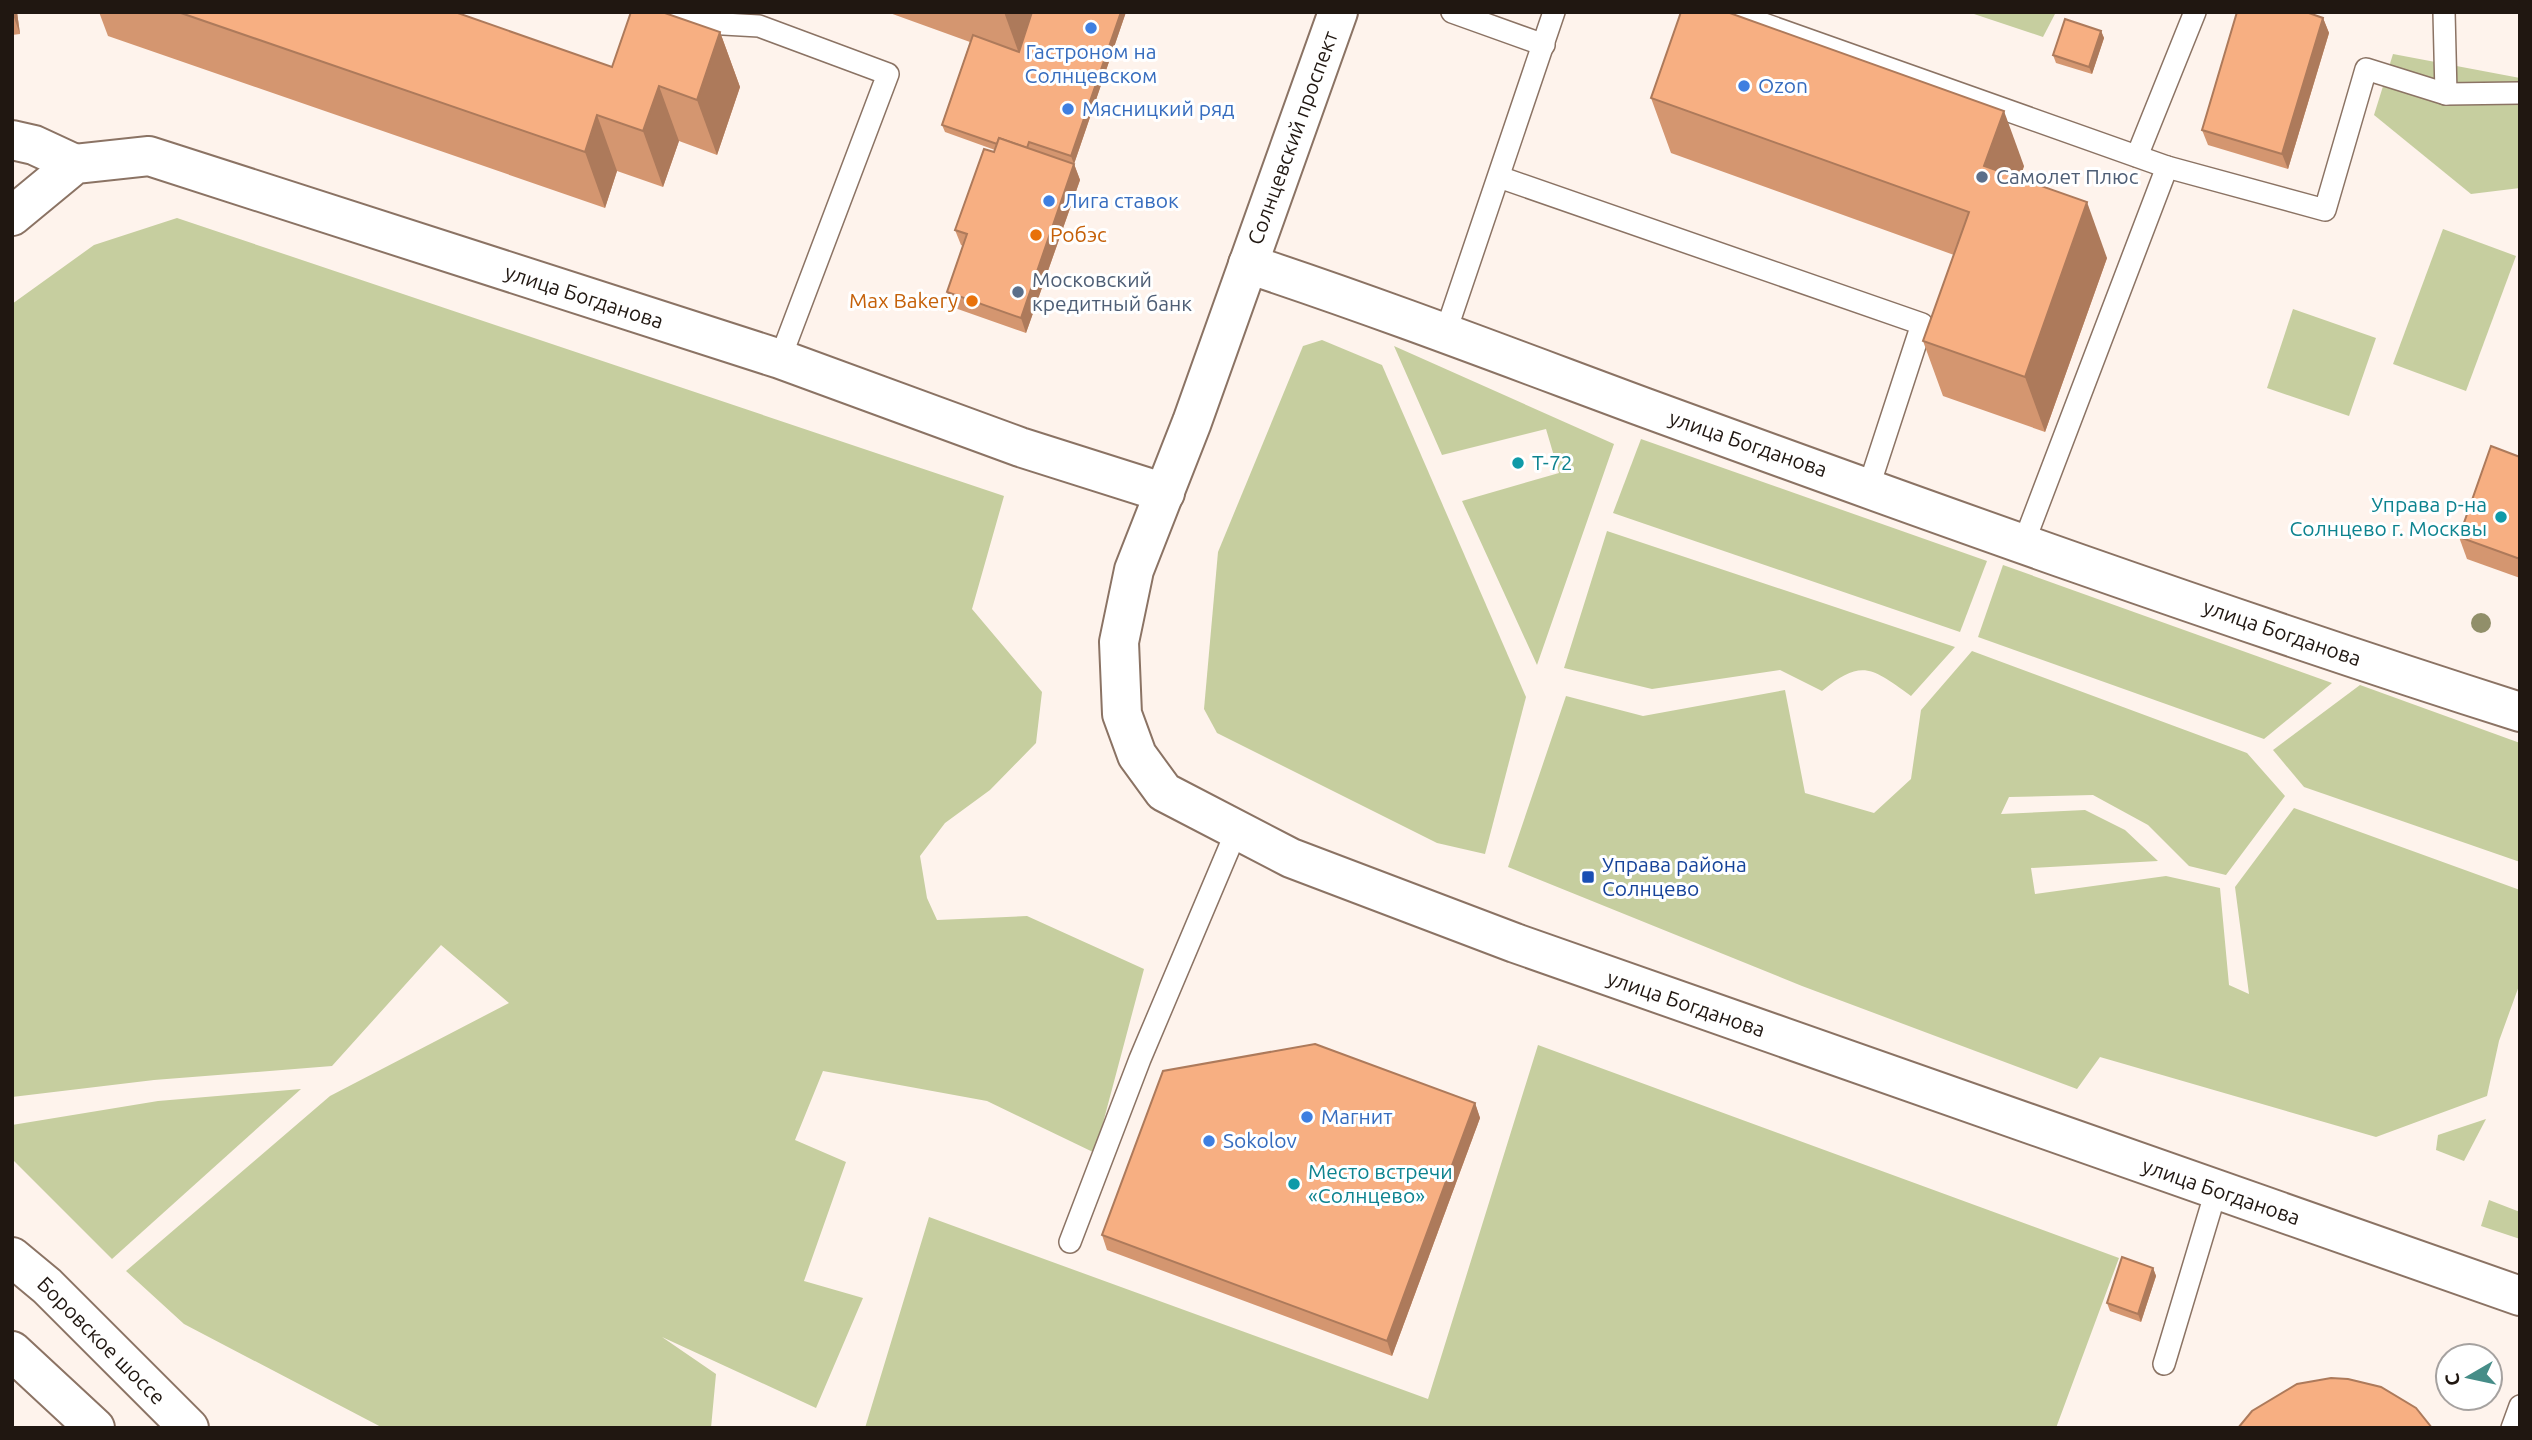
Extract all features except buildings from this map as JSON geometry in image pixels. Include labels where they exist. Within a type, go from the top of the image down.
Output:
[{"type":"street","name":"Солнцевский проспект","points":[[1248,264],[1338,12]]},
{"type":"street","points":[[12,140],[33,145],[75,164],[12,216]]},
{"type":"street","name":"улица Богданова","points":[[75,164],[149,156],[780,359],[1020,447],[1165,493]]},
{"type":"street","name":"улица Богданова","points":[[2520,712],[2358,660],[1642,406],[1446,331],[1248,264],[1165,493],[1134,570],[1119,642],[1122,714],[1137,755],[1164,792],[1290,858],[1515,943],[2520,1296]]},
{"type":"street","name":"Боровское шоссе","points":[[12,1257],[47,1286],[189,1428]]},
{"type":"street","points":[[12,1351],[95,1428]]},
{"type":"lane","points":[[657,12],[688,22],[761,19],[888,74],[780,359]]},
{"type":"lane","points":[[1452,12],[1544,45]]},
{"type":"lane","points":[[1446,331],[1554,12]]},
{"type":"lane","points":[[1730,12],[2167,167],[2325,210],[2366,69],[2446,94],[2520,93]]},
{"type":"lane","points":[[2137,156],[2195,12]]},
{"type":"lane","points":[[2444,12],[2446,94]]},
{"type":"lane","points":[[2024,542],[2167,167]]},
{"type":"lane","points":[[1499,177],[1922,324],[1869,486]]},
{"type":"lane","points":[[1070,1242],[1140,1059],[1236,832]]},
{"type":"lane","points":[[2164,1364],[2216,1191]]},
{"type":"lane","points":[[2512,1428],[2520,1406]]},
{"type":"green space","points":[[1968,12],[2056,12],[2043,37]]},
{"type":"green space","points":[[2393,54],[2520,78],[2520,188],[2471,194],[2374,115]]},
{"type":"green space","points":[[177,218],[1004,496],[972,609],[1042,692],[1036,743],[990,790],[945,823],[920,856],[927,898],[937,920],[1027,916],[1144,969],[1095,1153],[987,1101],[823,1071],[795,1140],[846,1162],[804,1281],[863,1298],[816,1408],[662,1337],[716,1374],[711,1428],[383,1428],[184,1324],[126,1271],[330,1096],[509,1003],[441,945],[332,1066],[154,1080],[12,1097],[12,304],[94,245]]},
{"type":"green space","points":[[2443,229],[2516,256],[2466,391],[2393,364]]},
{"type":"green space","points":[[2293,309],[2376,338],[2349,416],[2267,388]]},
{"type":"green space","points":[[1322,340],[1382,365],[1526,697],[1485,854],[1437,843],[1217,733],[1204,709],[1218,552],[1303,346]]},
{"type":"green space","points":[[1394,346],[1614,444],[1537,665],[1462,501],[1559,473],[1546,429],[1442,455]]},
{"type":"green space","points":[[1641,439],[1987,561],[1960,632],[1613,513]]},
{"type":"green space","points":[[1607,531],[1955,647],[1911,696],[1876,673],[1867,671],[1847,674],[1822,691],[1780,670],[1652,689],[1564,668]]},
{"type":"green space","points":[[2003,565],[2332,683],[2264,739],[1978,637]]},
{"type":"green space","points":[[1972,651],[2247,753],[2285,796],[2226,875],[2189,866],[2148,825],[2093,795],[2009,797],[2001,814],[2085,810],[2125,830],[2158,861],[2031,868],[2035,894],[2166,876],[2220,888],[2229,985],[2249,994],[2235,887],[2294,808],[2520,890],[2520,983],[2499,1041],[2487,1096],[2376,1137],[2100,1057],[2077,1089],[1802,986],[1508,867],[1566,696],[1643,716],[1785,690],[1805,793],[1874,813],[1911,779],[1921,710]]},
{"type":"green space","points":[[2360,685],[2520,743],[2520,862],[2304,787],[2273,750]]},
{"type":"green space","points":[[1538,1045],[2119,1258],[2056,1428],[865,1428],[929,1217],[1428,1399]]},
{"type":"green space","points":[[301,1089],[112,1259],[12,1159],[12,1125],[158,1101]]},
{"type":"green space","points":[[2486,1119],[2464,1161],[2436,1150],[2438,1135]]},
{"type":"green space","points":[[2489,1200],[2520,1212],[2520,1239],[2481,1226]]},
{"type":"place","name":"Гастроном на Солнцевском","points":[[1091,28]]},
{"type":"place","name":"Ozon","points":[[1744,86]]},
{"type":"place","name":"Мясницкий ряд","points":[[1068,109]]},
{"type":"place","name":"Самолет Плюс","points":[[1982,177]]},
{"type":"place","name":"Лига ставок","points":[[1049,201]]},
{"type":"place","name":"Робэс","points":[[1036,235]]},
{"type":"place","name":"Московский кредитный банк","points":[[1018,292]]},
{"type":"place","name":"Max Bakery","points":[[972,301]]},
{"type":"place","name":"Т-72","points":[[1518,463]]},
{"type":"place","name":"Управа р-на Солнцево г. Москвы","points":[[2501,517]]},
{"type":"place","name":"Управа района Солнцево","points":[[1588,877]]},
{"type":"place","name":"Магнит","points":[[1307,1117]]},
{"type":"place","name":"Sokolov","points":[[1209,1141]]},
{"type":"place","name":"Место встречи «Солнцево»","points":[[1294,1184]]}]
